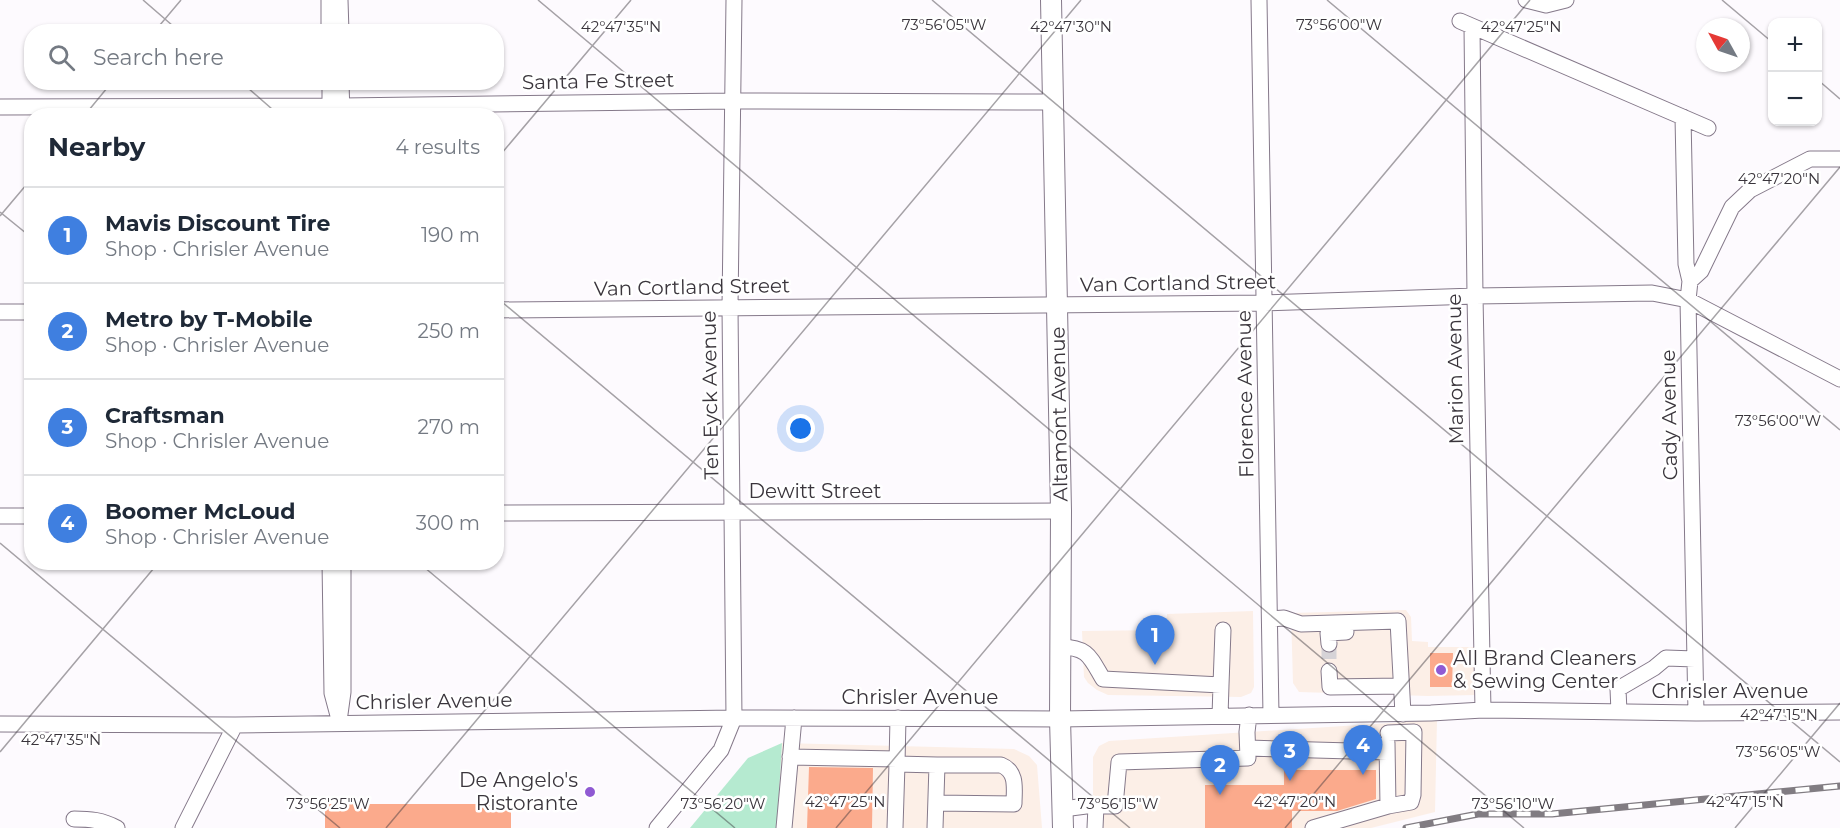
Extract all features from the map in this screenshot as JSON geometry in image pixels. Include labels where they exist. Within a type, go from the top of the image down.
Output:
[{"type":"main road","name":"Altamont Avenue","points":[[1051,0],[1061,511],[1060,719],[1063,818]]},
{"type":"street","points":[[329,0],[329,24]]},
{"type":"street","points":[[340,0],[341,24]]},
{"type":"street","name":"Ten Eyck Avenue","points":[[734,0],[730,307],[734,718]]},
{"type":"street","name":"Florence Avenue","points":[[1259,0],[1271,715]]},
{"type":"street","points":[[1526,0],[1546,5],[1566,0]]},
{"type":"street","name":"Marion Avenue","points":[[1483,710],[1466,24],[1683,117]]},
{"type":"street","points":[[332,90],[335,108]]},
{"type":"street","points":[[337,108],[340,90]]},
{"type":"street","name":"Santa Fe Street","points":[[455,108],[732,101],[1053,102]]},
{"type":"street","name":"Santa Fe Street","points":[[0,107],[84,108]]},
{"type":"street","points":[[1683,117],[1708,128]]},
{"type":"street","name":"Cady Avenue","points":[[1683,117],[1686,264],[1690,281],[1688,300],[1696,712]]},
{"type":"street","points":[[1690,281],[1701,271],[1732,207],[1750,190],[1810,159],[1840,159]]},
{"type":"street","name":"Van Cortland Street","points":[[504,310],[1265,303],[1652,292],[1688,300],[1840,379]]},
{"type":"street","points":[[0,312],[24,312]]},
{"type":"street","name":"Dewitt Street","points":[[504,513],[1061,511]]},
{"type":"street","points":[[0,516],[24,516]]},
{"type":"street","points":[[330,570],[332,693],[340,723]]},
{"type":"street","points":[[340,723],[343,693],[343,570]]},
{"type":"street","points":[[1270,619],[1284,618],[1301,624],[1398,621],[1401,679],[1396,714],[1388,733],[1388,806]]},
{"type":"street","points":[[1220,716],[1223,630]]},
{"type":"street","points":[[1329,644],[1328,633],[1388,630],[1390,664],[1401,679]]},
{"type":"street","points":[[1060,647],[1075,647],[1089,655],[1102,679],[1221,685]]},
{"type":"street","points":[[1619,712],[1618,690],[1666,658],[1695,659]]},
{"type":"street","points":[[1329,671],[1330,687],[1401,679]]},
{"type":"street","name":"Chrisler Avenue","points":[[0,724],[235,725],[734,718],[1060,719],[1396,714],[1483,710],[1840,712]]},
{"type":"street","points":[[1063,818],[1096,806],[1115,806],[1119,762],[1248,758],[1249,716]]},
{"type":"street","points":[[657,828],[721,750],[734,718]]},
{"type":"street","points":[[784,828],[794,718]]},
{"type":"street","points":[[895,828],[898,718]]},
{"type":"street","points":[[183,828],[235,725]]},
{"type":"street","points":[[1312,828],[1388,806],[1411,802],[1414,732],[1388,733]]},
{"type":"street","points":[[1248,747],[1387,752]]},
{"type":"street","points":[[790,757],[937,765],[1001,765],[1009,768],[1014,777],[1014,804],[936,803]]},
{"type":"street","points":[[935,828],[937,765]]},
{"type":"street","points":[[1095,828],[1096,806]]},
{"type":"street","points":[[74,819],[93,819],[117,828]]},
{"type":"shaded area","points":[[1406,610],[1411,617],[1412,641],[1428,642],[1428,647],[1475,647],[1476,695],[1428,696],[1299,692],[1293,683],[1291,613]]},
{"type":"shaded area","points":[[1253,611],[1254,687],[1251,693],[1241,697],[1108,695],[1097,690],[1084,677],[1082,631],[1166,630],[1167,614]]},
{"type":"shaded area","points":[[1437,720],[1435,812],[1371,828],[1093,828],[1093,757],[1099,746],[1109,741]]},
{"type":"shaded area","points":[[782,743],[1014,749],[1029,756],[1037,765],[1042,828],[777,828]]},
{"type":"green space","points":[[782,743],[777,828],[690,828],[748,758]]},
{"type":"building","name":"All Brand Cleaners & Sewing Center","points":[[1430,653],[1453,653],[1452,687],[1430,687]]},
{"type":"building","points":[[809,767],[873,768],[872,828],[807,828]]},
{"type":"building","points":[[1284,770],[1376,770],[1376,799],[1337,811],[1292,811],[1292,828],[1205,828],[1205,785],[1284,785]]},
{"type":"building","points":[[325,804],[511,804],[511,828],[325,828]]},
{"type":"tunnel","points":[[1329,644],[1329,671]]},
{"type":"railway","points":[[1406,828],[1478,814],[1552,814],[1840,786]]},
{"type":"place","name":"Mavis Discount Tire","points":[[1155,665]]},
{"type":"place","name":"All Brand Cleaners & Sewing Center","points":[[1441,670]]},
{"type":"place","name":"Boomer McLoud","points":[[1363,775]]},
{"type":"place","name":"Craftsman","points":[[1290,781]]},
{"type":"place","name":"De Angelo's Ristorante","points":[[590,792]]},
{"type":"place","name":"Metro by T-Mobile","points":[[1220,795]]}]
